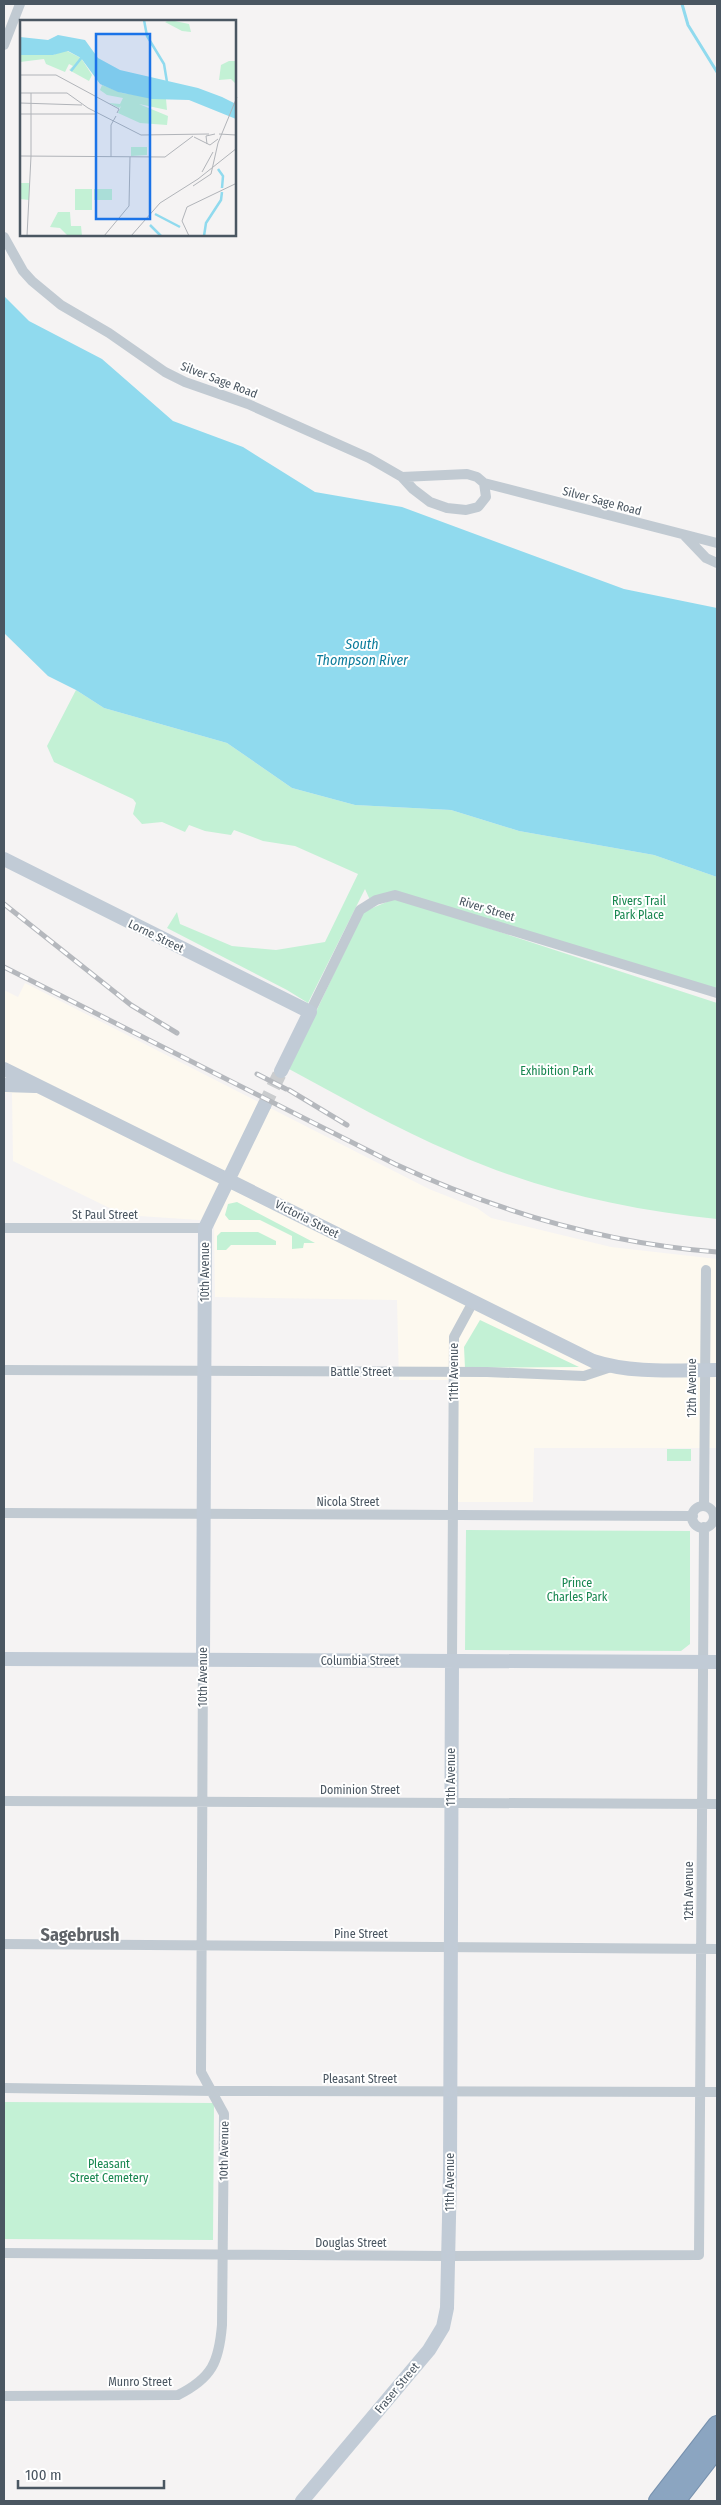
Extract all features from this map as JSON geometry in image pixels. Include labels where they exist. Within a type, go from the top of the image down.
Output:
[{"type":"highway","points":[[658,2501],[717,2425]]},
{"type":"highway","points":[[676,2501],[717,2448]]},
{"type":"street","points":[[4,44],[20,4]]},
{"type":"street","name":"Silver Sage Road","points":[[4,237],[23,271],[32,281],[61,305],[109,333],[165,372],[185,382],[248,404],[369,458],[402,477],[413,489],[430,502],[447,508],[466,510],[478,507],[486,497],[484,482]]},
{"type":"street","name":"Silver Sage Road","points":[[402,477],[467,474],[477,477],[484,482],[717,543]]},
{"type":"street","points":[[685,536],[706,558],[717,563]]},
{"type":"street","name":"Lorne Street","points":[[4,858],[310,1012]]},
{"type":"street","name":"River Street","points":[[310,1012],[360,910],[376,900],[395,895],[717,993]]},
{"type":"street","points":[[281,1071],[310,1012]]},
{"type":"street","name":"Victoria Street","points":[[4,1069],[228,1178],[577,1354],[611,1367]]},
{"type":"street","points":[[4,1085],[38,1086]]},
{"type":"street","name":"10th Avenue","points":[[223,2256],[224,2114],[201,2072],[205,1228],[264,1106]]},
{"type":"street","name":"St Paul Street","points":[[4,1228],[205,1228]]},
{"type":"street","name":"12th Avenue","points":[[704,1506],[711,1370],[706,1270]]},
{"type":"street","name":"11th Avenue","points":[[449,2256],[454,1337],[473,1302]]},
{"type":"street","name":"Battle Street","points":[[4,1370],[455,1372],[557,1376],[584,1376],[611,1367],[634,1370],[711,1370]]},
{"type":"street","points":[[704,1506],[712,1511],[716,1517],[712,1524],[704,1527],[696,1525],[693,1516],[696,1509],[704,1506]]},
{"type":"street","name":"Nicola Street","points":[[4,1513],[693,1516]]},
{"type":"street","name":"12th Avenue","points":[[699,2255],[704,1527]]},
{"type":"street","name":"Columbia Street","points":[[4,1659],[717,1662]]},
{"type":"street","name":"Dominion Street","points":[[4,1801],[717,1804]]},
{"type":"street","name":"Pine Street","points":[[4,1944],[717,1949]]},
{"type":"street","name":"Pleasant Street","points":[[4,2088],[213,2092],[717,2092]]},
{"type":"street","name":"Douglas Street","points":[[4,2253],[223,2256],[699,2255]]},
{"type":"street","name":"Munro Street","points":[[4,2396],[178,2395],[196,2386],[211,2372],[220,2351],[223,2256]]},
{"type":"street","name":"Fraser Street","points":[[302,2501],[434,2342],[443,2327],[447,2308],[449,2256]]},
{"type":"shaded area","points":[[25,983],[429,1189],[477,1208],[491,1218],[611,1247],[717,1259],[717,1448],[534,1448],[533,1502],[457,1502],[455,1380],[399,1380],[397,1300],[215,1297],[214,1221],[124,1215],[13,1161],[12,1093],[4,1093],[4,990],[18,997]]},
{"type":"green space","name":"Rivers Trail Park Place","points":[[76,690],[104,708],[227,743],[292,788],[355,805],[451,810],[519,831],[654,855],[717,877],[717,989],[395,891],[370,900],[365,889],[308,1003],[287,990],[167,928],[177,912],[180,924],[232,946],[276,950],[325,942],[358,874],[295,846],[263,841],[234,830],[231,835],[205,831],[189,825],[185,832],[162,822],[142,824],[133,814],[136,803],[133,799],[54,762],[47,746]]},
{"type":"green space","name":"Exhibition Park","points":[[396,898],[717,1003],[717,1219],[616,1204],[518,1178],[412,1134],[289,1069],[363,912]]},
{"type":"green space","points":[[237,1202],[315,1243],[304,1243],[303,1248],[292,1249],[292,1236],[260,1220],[229,1220],[225,1215],[228,1204]]},
{"type":"green space","points":[[221,1232],[258,1232],[276,1241],[276,1245],[231,1245],[226,1250],[217,1250],[217,1236]]},
{"type":"green space","points":[[480,1320],[579,1367],[465,1368],[464,1347]]},
{"type":"green space","points":[[667,1449],[691,1449],[691,1461],[667,1461]]},
{"type":"green space","name":"Prince Charles Park","points":[[466,1530],[690,1531],[690,1644],[681,1651],[465,1650]]},
{"type":"green space","name":"Pleasant Street Cemetery","points":[[4,2102],[214,2103],[213,2240],[4,2239]]},
{"type":"water","name":"South Thompson River","points":[[4,296],[29,321],[102,359],[173,421],[243,447],[315,492],[402,507],[624,589],[717,608],[717,877],[654,855],[519,831],[451,810],[355,805],[292,788],[227,743],[104,708],[76,690],[48,676],[4,633]]},
{"type":"waterway","points":[[682,4],[688,25],[717,72]]},
{"type":"tunnel","points":[[264,1106],[281,1071]]},
{"type":"railway","points":[[4,904],[131,1005],[177,1033]]},
{"type":"railway","points":[[4,967],[395,1164],[473,1197],[512,1211],[593,1233],[675,1248],[717,1252]]},
{"type":"railway","points":[[257,1074],[286,1089]]},
{"type":"railway","points":[[289,1090],[347,1125]]},
{"type":"district","name":"Sagebrush","points":[[80,1935]]}]
